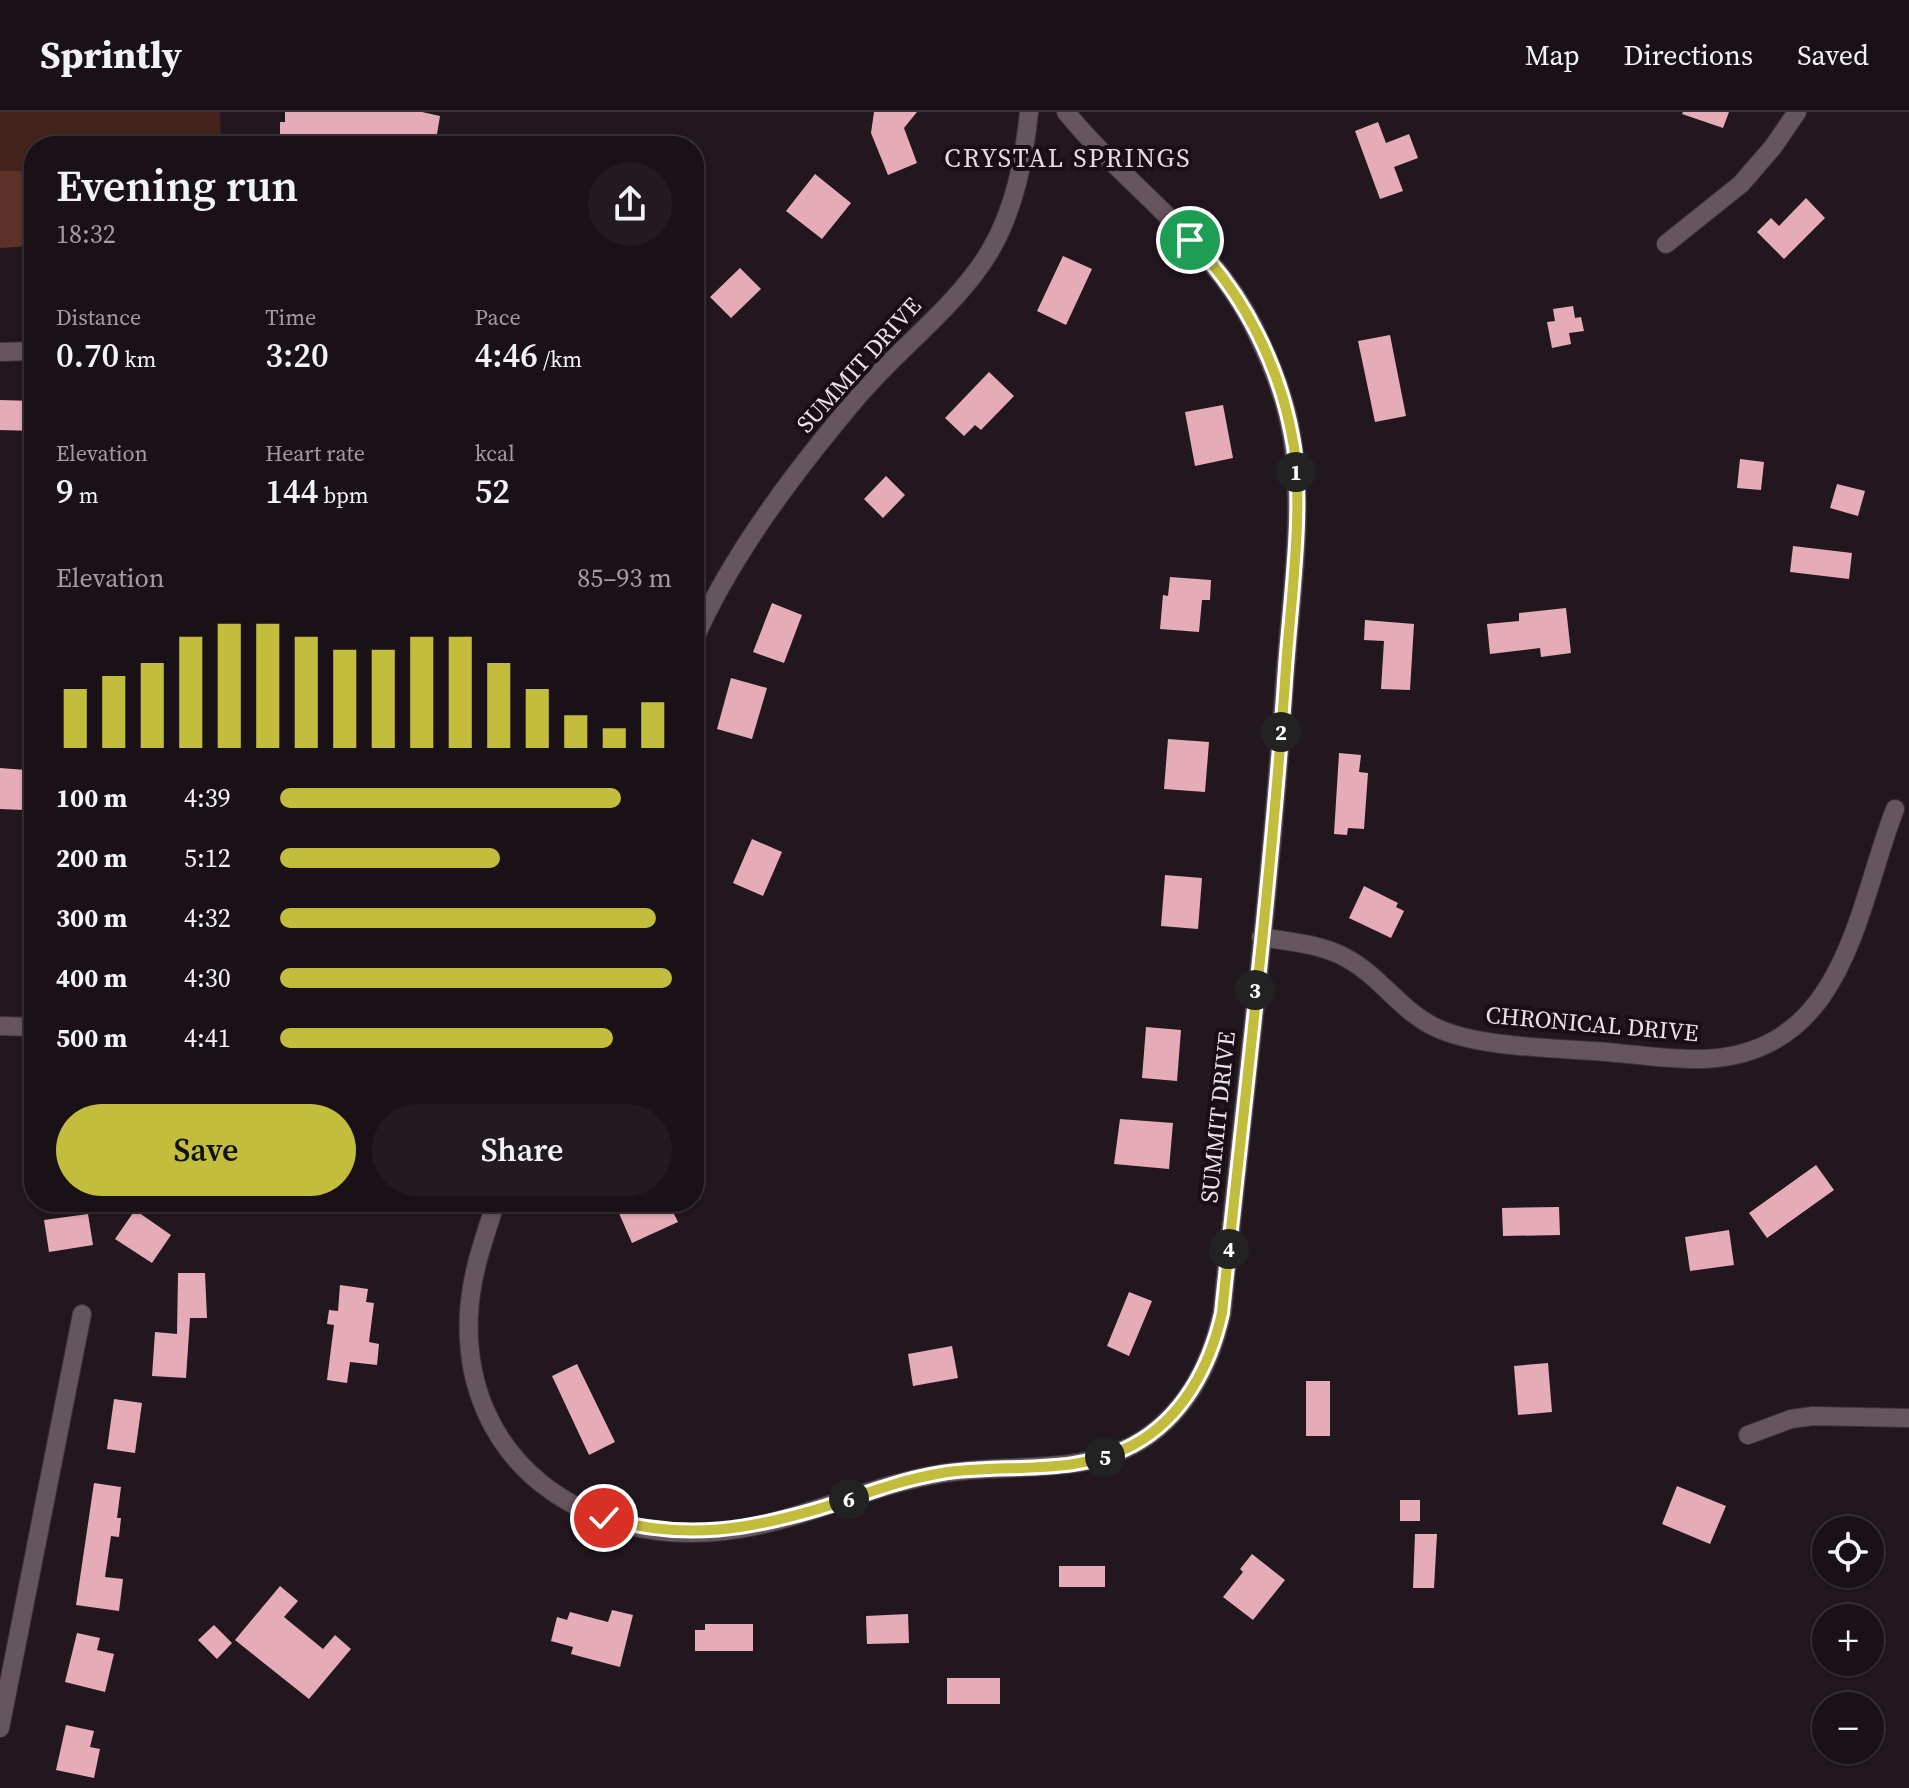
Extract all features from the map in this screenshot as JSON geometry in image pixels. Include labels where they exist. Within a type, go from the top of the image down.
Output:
[{"type":"street","name":"SUMMIT DRIVE","points":[[704,622],[733,568],[819,445],[861,392],[948,302],[990,251],[1020,177],[1029,112]]},
{"type":"street","name":"SUMMIT DRIVE","points":[[493,1212],[481,1247],[469,1311],[472,1360],[478,1386],[502,1442],[516,1462],[553,1494],[604,1518],[656,1530],[724,1531],[759,1525],[938,1474],[1062,1466],[1108,1457],[1146,1437],[1176,1410],[1193,1388],[1216,1340],[1222,1313],[1279,758],[1296,471],[1288,419],[1260,338],[1230,286],[1207,257],[1066,112]]},
{"type":"street","points":[[1666,244],[1741,184],[1773,147],[1797,112]]},
{"type":"street","points":[[0,352],[24,351]]},
{"type":"street","name":"CHRONICAL DRIVE","points":[[1261,937],[1317,947],[1350,960],[1419,1018],[1459,1036],[1681,1058],[1728,1056],[1760,1046],[1787,1030],[1818,1002],[1833,981],[1849,951],[1895,809]]},
{"type":"street","points":[[0,1026],[24,1027]]},
{"type":"street","points":[[0,1728],[82,1314]]},
{"type":"street","points":[[1748,1435],[1791,1419],[1813,1416],[1909,1418]]},
{"type":"shaded area","points":[[0,112],[220,112],[221,136],[24,136],[24,170],[0,171]]},
{"type":"shaded area","points":[[24,170],[24,247],[0,248],[0,171]]},
{"type":"building","points":[[285,112],[422,112],[440,116],[437,134],[442,136],[280,136],[280,122],[285,122]]},
{"type":"building","points":[[874,112],[917,112],[904,128],[917,163],[888,175],[871,133]]},
{"type":"building","points":[[1683,112],[1729,112],[1723,128]]},
{"type":"building","points":[[1378,122],[1386,143],[1409,134],[1418,158],[1394,167],[1403,191],[1380,199],[1355,131]]},
{"type":"building","points":[[815,174],[851,203],[822,239],[786,211]]},
{"type":"building","points":[[1806,198],[1825,218],[1784,259],[1757,232],[1771,218],[1779,226]]},
{"type":"building","points":[[1063,256],[1092,269],[1066,325],[1037,311]]},
{"type":"building","points":[[740,268],[761,289],[731,318],[710,297]]},
{"type":"building","points":[[1573,306],[1575,318],[1581,317],[1584,331],[1569,333],[1571,344],[1552,348],[1547,322],[1555,321],[1553,309]]},
{"type":"building","points":[[1390,335],[1406,416],[1375,422],[1358,341]]},
{"type":"building","points":[[989,372],[1014,396],[981,430],[975,425],[964,436],[945,418]]},
{"type":"building","points":[[0,400],[24,401],[24,431],[0,430]]},
{"type":"building","points":[[1223,405],[1233,458],[1195,466],[1185,412]]},
{"type":"building","points":[[1740,459],[1764,462],[1761,490],[1737,488]]},
{"type":"building","points":[[886,476],[905,495],[883,518],[864,499]]},
{"type":"building","points":[[1837,484],[1865,491],[1858,516],[1830,508]]},
{"type":"building","points":[[1793,546],[1852,553],[1849,579],[1790,572]]},
{"type":"building","points":[[1170,577],[1211,580],[1210,600],[1202,600],[1199,632],[1160,629],[1163,595],[1168,596]]},
{"type":"building","points":[[772,603],[802,615],[784,663],[753,652]]},
{"type":"building","points":[[1566,608],[1571,653],[1541,657],[1540,648],[1490,654],[1487,624],[1519,621],[1519,613]]},
{"type":"building","points":[[1365,620],[1414,624],[1410,690],[1381,689],[1384,641],[1364,640]]},
{"type":"building","points":[[731,678],[767,688],[752,739],[717,729]]},
{"type":"building","points":[[1168,739],[1209,742],[1205,792],[1164,789]]},
{"type":"building","points":[[1339,753],[1361,755],[1359,772],[1368,773],[1364,829],[1348,828],[1347,835],[1334,834]]},
{"type":"building","points":[[0,768],[24,770],[24,810],[0,809]]},
{"type":"building","points":[[752,839],[782,852],[763,896],[733,883]]},
{"type":"building","points":[[1165,875],[1202,878],[1198,929],[1161,926]]},
{"type":"building","points":[[1364,886],[1398,903],[1396,907],[1404,911],[1391,938],[1349,918]]},
{"type":"building","points":[[1146,1027],[1181,1030],[1177,1081],[1142,1078]]},
{"type":"building","points":[[1120,1119],[1173,1123],[1169,1169],[1114,1164]]},
{"type":"building","points":[[1816,1165],[1834,1190],[1767,1238],[1749,1213]]},
{"type":"building","points":[[1559,1207],[1560,1235],[1503,1236],[1502,1208]]},
{"type":"building","points":[[134,1212],[171,1235],[152,1263],[115,1239]]},
{"type":"building","points":[[618,1212],[673,1212],[678,1222],[632,1243]]},
{"type":"building","points":[[88,1214],[93,1245],[49,1252],[44,1220]]},
{"type":"building","points":[[1729,1230],[1734,1265],[1690,1271],[1685,1237]]},
{"type":"building","points":[[178,1273],[205,1273],[207,1318],[190,1318],[186,1378],[152,1376],[155,1332],[177,1334]]},
{"type":"building","points":[[340,1285],[368,1289],[366,1302],[374,1303],[369,1342],[379,1344],[377,1365],[350,1362],[347,1383],[327,1380],[334,1325],[327,1324],[329,1310],[338,1311]]},
{"type":"building","points":[[1129,1292],[1152,1301],[1129,1356],[1107,1346]]},
{"type":"building","points":[[952,1346],[958,1378],[913,1386],[908,1354]]},
{"type":"building","points":[[1548,1363],[1552,1412],[1518,1415],[1514,1366]]},
{"type":"building","points":[[577,1364],[615,1442],[589,1455],[552,1376]]},
{"type":"building","points":[[1306,1381],[1330,1381],[1330,1436],[1306,1436]]},
{"type":"building","points":[[114,1399],[142,1403],[135,1453],[107,1449]]},
{"type":"building","points":[[94,1483],[121,1487],[117,1518],[121,1518],[119,1537],[111,1536],[105,1577],[123,1579],[119,1611],[76,1605]]},
{"type":"building","points":[[1677,1486],[1726,1506],[1710,1544],[1662,1524]]},
{"type":"building","points":[[1400,1500],[1420,1500],[1420,1521],[1400,1521]]},
{"type":"building","points":[[1415,1534],[1437,1534],[1434,1588],[1413,1588]]},
{"type":"building","points":[[1252,1554],[1285,1580],[1253,1620],[1223,1597],[1243,1572],[1240,1569]]},
{"type":"building","points":[[1059,1566],[1105,1566],[1105,1587],[1059,1587]]},
{"type":"building","points":[[280,1586],[298,1601],[284,1617],[323,1649],[335,1635],[351,1649],[309,1699],[235,1640]]},
{"type":"building","points":[[612,1610],[633,1615],[620,1667],[571,1654],[573,1647],[551,1641],[557,1617],[567,1620],[570,1612],[608,1622]]},
{"type":"building","points":[[908,1614],[909,1643],[867,1644],[866,1616]]},
{"type":"building","points":[[705,1624],[753,1624],[753,1651],[695,1651],[695,1630],[705,1630]]},
{"type":"building","points":[[214,1625],[232,1643],[217,1659],[198,1640]]},
{"type":"building","points":[[77,1633],[100,1638],[97,1650],[114,1654],[105,1692],[65,1682]]},
{"type":"building","points":[[947,1678],[1000,1678],[1000,1704],[947,1704]]},
{"type":"building","points":[[66,1725],[94,1731],[90,1747],[100,1749],[94,1778],[56,1770]]},
{"type":"district","name":"CRYSTAL SPRINGS","points":[[1068,158]]},
{"type":"route","points":[[604,1518],[656,1530],[690,1533],[724,1531],[759,1525],[894,1484],[938,1474],[971,1469],[1047,1467],[1108,1457],[1156,1430],[1193,1388],[1207,1363],[1222,1313],[1279,758],[1296,471],[1288,419],[1260,338],[1230,286],[1190,240]]}]
